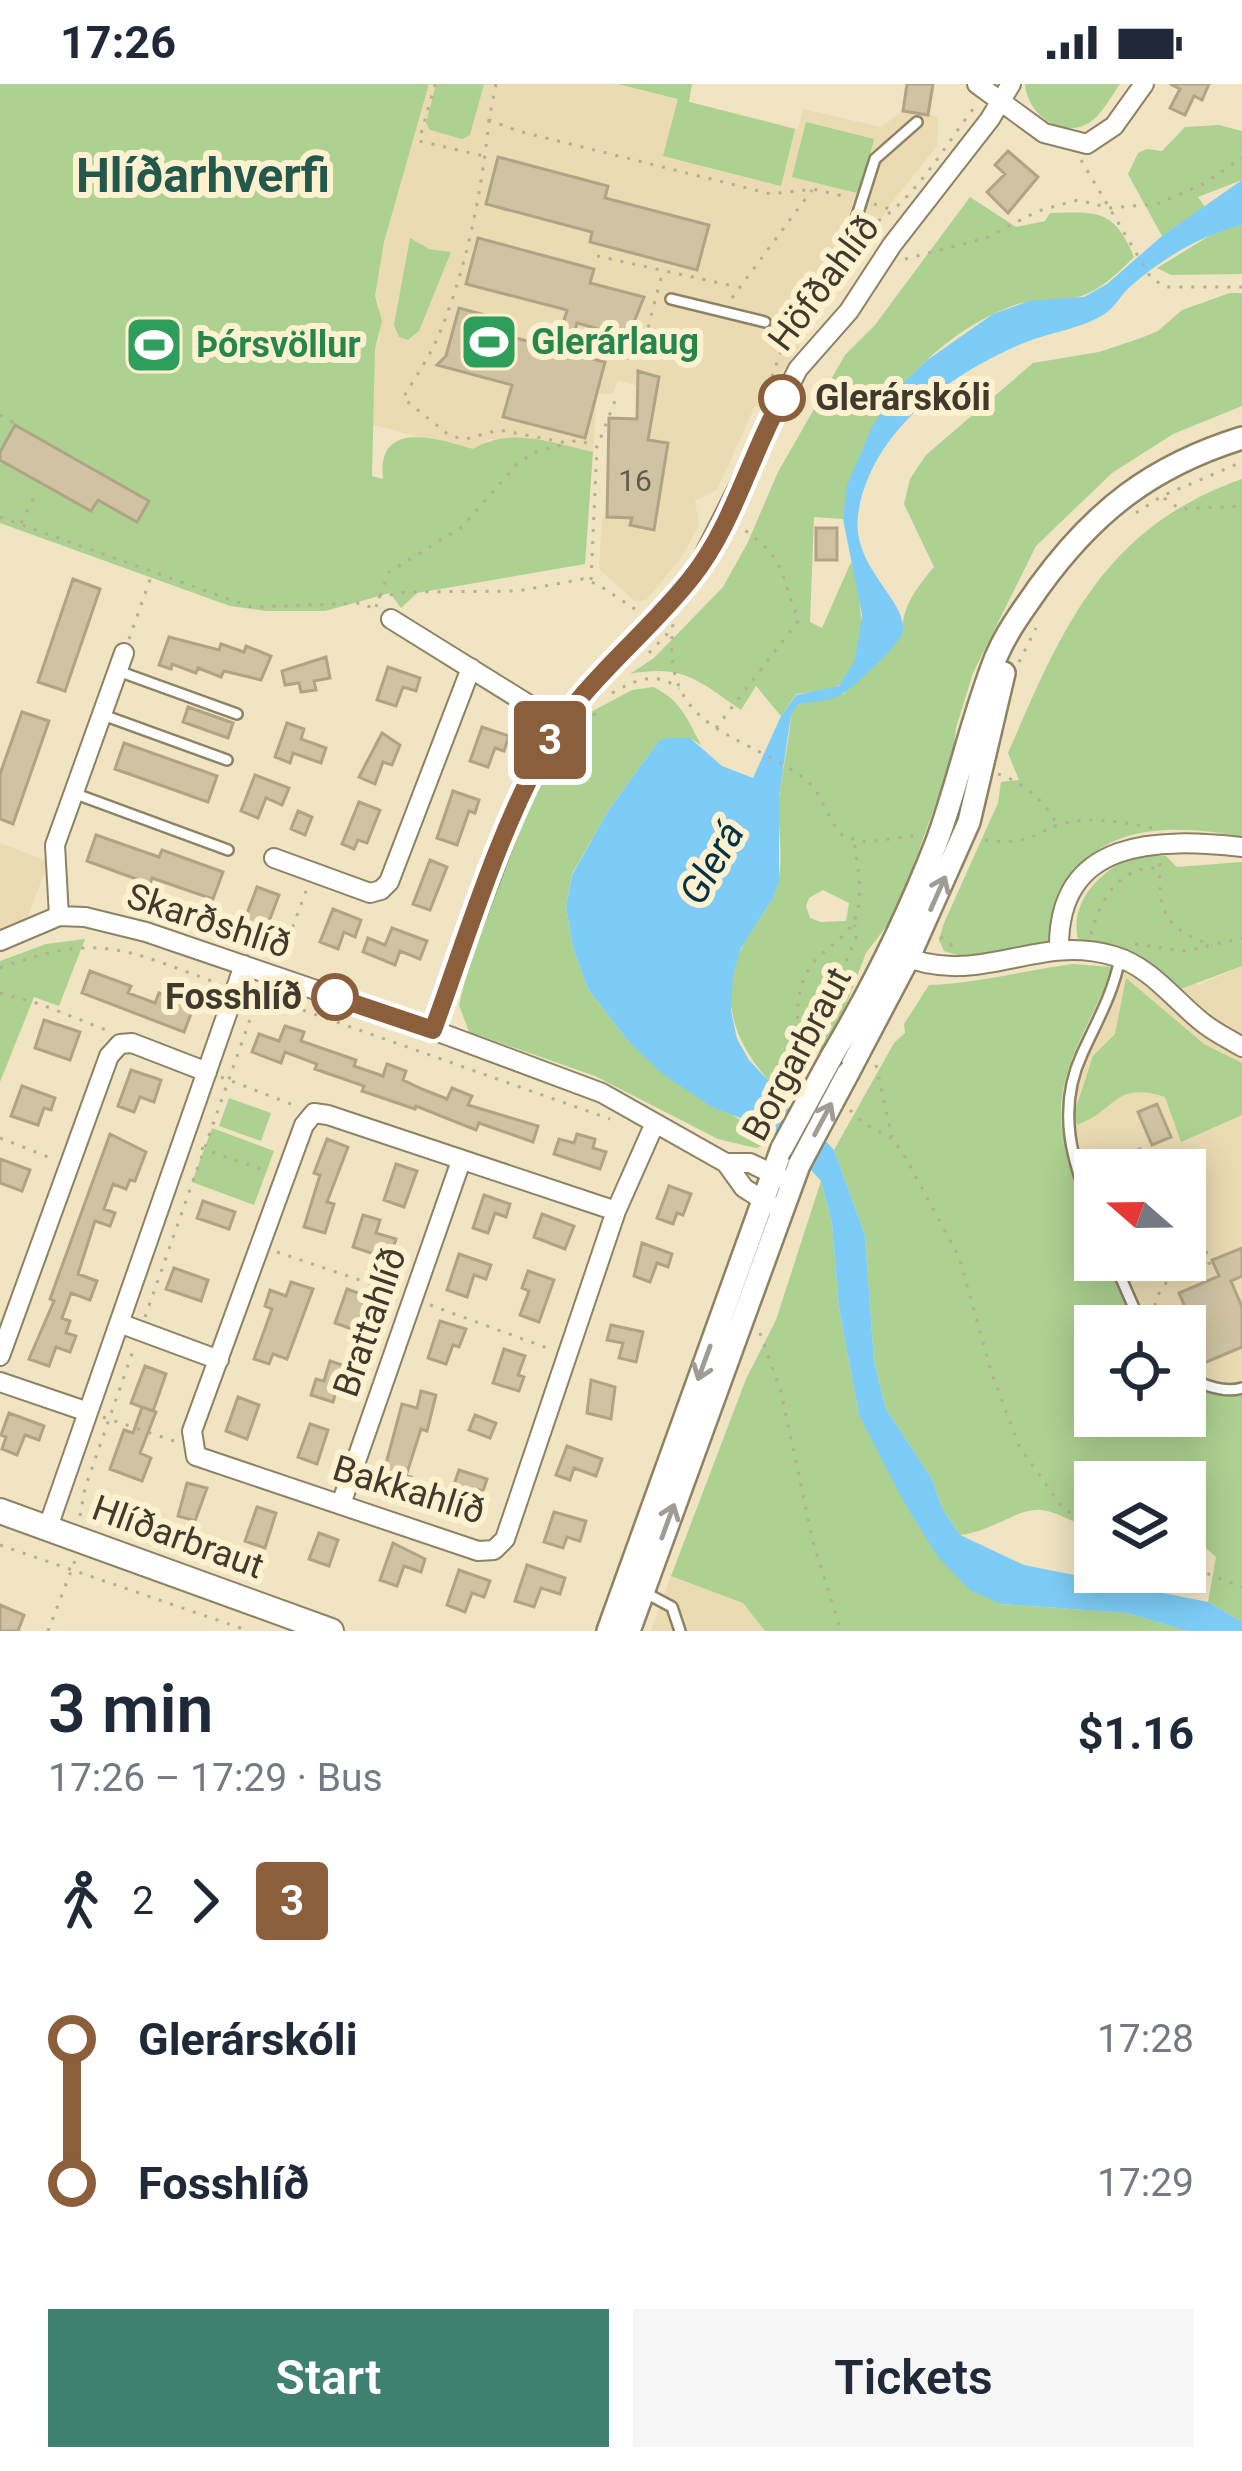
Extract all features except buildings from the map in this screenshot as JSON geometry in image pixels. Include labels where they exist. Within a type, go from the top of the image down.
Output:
[{"type":"main road","name":"Hlíðarbraut","points":[[0,1510],[331,1631]]},
{"type":"street","points":[[994,90],[1044,133],[1087,144],[1114,126],[1144,84]]},
{"type":"street","name":"Höfðahlíð","points":[[433,1030],[521,797],[560,724],[695,573],[798,369],[849,311],[994,90]]},
{"type":"street","name":"Borgarbraut","points":[[608,1631],[633,1588],[772,1206],[796,1174],[848,1073],[899,955],[969,822],[1000,686],[1040,585],[1067,547],[1130,489],[1242,438]]},
{"type":"street","points":[[391,619],[560,724]]},
{"type":"street","points":[[0,941],[59,916],[55,845],[121,662]]},
{"type":"street","points":[[274,858],[370,892],[381,890],[389,882],[471,668]]},
{"type":"street","points":[[1059,950],[1064,913],[1083,876],[1112,853],[1162,842],[1242,847]]},
{"type":"street","name":"Skarðshlíð","points":[[59,916],[108,922],[244,965],[585,1086],[726,1163],[744,1188],[772,1206]]},
{"type":"street","points":[[899,955],[961,969],[1059,950],[1120,958],[1147,972],[1203,1022],[1242,1047]]},
{"type":"street","name":"Borgarbraut","points":[[772,1206],[770,1173],[782,1148],[865,1000],[899,955]]},
{"type":"street","points":[[48,1527],[244,965]]},
{"type":"street","points":[[0,1355],[109,1056],[120,1044],[132,1043],[207,1072]]},
{"type":"street","points":[[192,1447],[192,1431],[304,1125],[314,1113],[616,1211]]},
{"type":"street","name":"Bakkahlíð","points":[[192,1447],[196,1456],[208,1462],[478,1550],[494,1550],[505,1539],[616,1211],[656,1123]]},
{"type":"street","name":"Brattahlíð","points":[[341,1504],[461,1161]]},
{"type":"street","name":"Skarðshlíð","points":[[726,1163],[750,1163],[770,1173],[796,1174]]},
{"type":"street","points":[[119,1323],[219,1360]]},
{"type":"street","points":[[0,1382],[88,1412]]},
{"type":"street","name":"Borgarbraut","points":[[629,1631],[633,1588]]},
{"type":"lane","points":[[855,222],[875,159],[917,122]]},
{"type":"lane","points":[[671,299],[765,322]]},
{"type":"lane","points":[[121,662],[237,714]]},
{"type":"lane","points":[[102,715],[227,760]]},
{"type":"lane","points":[[74,793],[228,850]]},
{"type":"lane","points":[[1075,1149],[1066,1103],[1078,1063],[1113,992],[1120,958]]},
{"type":"lane","points":[[1206,1384],[1233,1391],[1242,1388]]},
{"type":"lane","points":[[633,1588],[672,1606],[680,1631]]},
{"type":"path","points":[[435,84],[419,141],[485,157]]},
{"type":"path","points":[[496,84],[458,284],[439,336],[403,398],[450,436],[466,439],[499,430],[568,443]]},
{"type":"path","points":[[763,398],[794,322],[865,229],[883,220],[909,192],[994,90]]},
{"type":"path","points":[[489,120],[771,194],[813,189],[721,312]]},
{"type":"path","points":[[1071,142],[1151,278],[1166,286],[1242,287]]},
{"type":"path","points":[[905,259],[986,238],[1038,211],[1078,200],[1109,208],[1157,204],[1203,184],[1242,158]]},
{"type":"path","points":[[597,256],[740,288]]},
{"type":"path","points":[[626,365],[632,344],[647,332],[663,268]]},
{"type":"path","points":[[574,333],[632,344]]},
{"type":"path","points":[[592,582],[597,447],[618,393]]},
{"type":"path","points":[[0,415],[16,424]]},
{"type":"path","points":[[0,526],[1,518],[251,607],[362,603],[376,609],[389,572],[462,527],[518,463],[535,452],[578,440],[597,447]]},
{"type":"path","points":[[1131,517],[1162,496],[1242,462]]},
{"type":"path","points":[[20,524],[37,492]]},
{"type":"path","points":[[1162,496],[1180,509],[1242,506]]},
{"type":"path","points":[[715,730],[799,620],[772,548],[743,529]]},
{"type":"path","points":[[121,662],[153,572]]},
{"type":"path","points":[[378,597],[406,592],[518,591],[568,580],[592,582],[640,613],[644,610]]},
{"type":"path","points":[[1012,677],[1039,621]]},
{"type":"path","points":[[673,629],[671,664],[698,717],[809,783],[839,833],[854,841],[923,835]]},
{"type":"path","points":[[610,694],[634,680],[653,677],[680,689]]},
{"type":"path","points":[[992,766],[993,773],[1012,778],[1034,795],[1058,826]]},
{"type":"path","points":[[985,840],[1017,844],[1074,821],[1114,820],[1155,828],[1162,842],[1160,900],[1178,931],[1211,945],[1242,938]]},
{"type":"path","points":[[854,841],[859,906],[856,937],[838,982],[846,993],[865,1000]]},
{"type":"path","points":[[1090,937],[1097,911],[1110,890],[1127,875],[1146,867],[1160,868]]},
{"type":"path","points":[[49,1631],[86,1529],[81,1504],[227,1079],[254,1008],[275,976],[313,872]]},
{"type":"path","points":[[805,1067],[798,1037],[800,990],[812,964],[854,923]]},
{"type":"path","points":[[0,968],[37,954],[90,945],[121,949],[618,1123]]},
{"type":"path","points":[[0,993],[103,1027],[120,1044]]},
{"type":"path","points":[[875,1052],[893,1139],[959,1257],[991,1370],[1019,1446],[1062,1507],[1074,1516]]},
{"type":"path","points":[[207,1072],[314,1113]]},
{"type":"path","points":[[848,1109],[862,1123],[893,1139]]},
{"type":"path","points":[[0,1138],[70,1165]]},
{"type":"path","points":[[203,1149],[285,1178]]},
{"type":"path","points":[[1155,1305],[1156,1294],[1170,1281]]},
{"type":"path","points":[[759,1332],[781,1392],[813,1542],[841,1631]]},
{"type":"path","points":[[88,1412],[192,1447]]},
{"type":"path","points":[[0,1545],[249,1631]]},
{"type":"path","points":[[1206,1573],[1242,1586]]},
{"type":"shaded area","name":"Glerárskóli","points":[[429,84],[618,84],[798,129],[803,109],[881,127],[903,111],[907,84],[933,84],[928,114],[938,117],[937,146],[892,202],[760,407],[755,406],[717,490],[695,501],[699,525],[681,558],[646,600],[635,601],[599,569],[602,517],[607,516],[609,418],[637,419],[638,386],[618,380],[613,394],[597,394],[593,452],[542,441],[490,439],[473,450],[373,425],[375,348],[380,338],[375,296],[384,242]]},
{"type":"shaded area","points":[[0,843],[49,862],[26,920],[0,931]]},
{"type":"shaded area","points":[[1115,960],[1199,985],[1242,966],[1242,1389],[1206,1383],[1206,1305],[1131,1305],[1120,1281],[1206,1281],[1206,1149],[1074,1149],[1074,1164],[1063,1114],[1067,1084],[1101,1010]]},
{"type":"shaded area","points":[[671,1576],[743,1603],[765,1631],[651,1631]]},
{"type":"green space","points":[[0,84],[429,84],[384,242],[375,296],[382,321],[375,349],[372,476],[383,479],[389,447],[413,437],[473,449],[502,438],[532,438],[593,452],[585,564],[417,593],[401,608],[390,593],[325,611],[266,611],[230,606],[0,523]]},
{"type":"green space","points":[[436,84],[484,84],[470,135],[462,139],[430,130],[426,123]]},
{"type":"green space","points":[[618,84],[692,84],[689,102],[795,129],[781,186],[663,156],[678,99]]},
{"type":"green space","points":[[1025,84],[1120,84],[1094,120],[1067,128],[1038,114]]},
{"type":"green space","points":[[806,122],[874,139],[861,194],[792,177]]},
{"type":"green space","points":[[1219,125],[1242,131],[1242,180],[1198,197],[1205,207],[1162,236],[1128,174],[1138,153],[1162,151],[1185,127]]},
{"type":"green space","points":[[970,197],[1016,227],[1045,221],[1050,213],[1102,217],[1119,230],[1134,257],[1108,281],[1080,297],[1018,304],[950,340],[899,390],[878,420],[850,485],[843,519],[814,517],[810,622],[822,628],[851,562],[861,625],[851,672],[832,688],[796,694],[781,716],[756,686],[741,710],[690,677],[664,671],[630,674],[654,658],[723,587],[778,472],[845,355],[875,325]]},
{"type":"green space","points":[[1242,225],[1242,274],[1171,275],[1157,268],[1219,230]]},
{"type":"green space","points":[[410,238],[429,249],[451,252],[419,331],[408,340],[399,337],[394,325]]},
{"type":"green space","points":[[1242,293],[1242,406],[1173,434],[1112,473],[1036,546],[973,673],[956,728],[953,756],[892,919],[866,953],[825,1047],[795,1068],[790,1102],[747,1051],[732,1012],[731,992],[742,947],[778,882],[779,798],[791,715],[796,705],[844,694],[878,663],[903,631],[908,605],[934,567],[904,504],[910,479],[926,455],[1033,363],[1099,352],[1141,338],[1158,331],[1182,310]],"holes":[[[823,890],[849,903],[846,921],[810,918],[806,906],[809,898]]]},
{"type":"green space","points":[[1242,479],[1242,837],[1179,830],[1115,841],[1081,865],[1069,882],[1052,944],[965,958],[944,951],[939,940],[944,923],[998,803],[1001,782],[1019,780],[1008,753],[1070,624],[1121,554],[1155,525],[1194,500]]},
{"type":"green space","points":[[653,687],[677,704],[701,745],[690,738],[658,742],[608,811],[572,874],[566,907],[573,948],[588,989],[628,1041],[740,1120],[777,1132],[769,1144],[756,1148],[718,1139],[595,1076],[469,1032],[459,1005],[506,857],[538,783],[589,713],[632,690]]},
{"type":"green space","points":[[1136,856],[1166,856],[1177,867],[1242,862],[1242,966],[1178,990],[1117,948],[1078,939],[1079,911],[1091,887]]},
{"type":"green space","points":[[85,939],[59,1006],[34,997],[0,1082],[0,961],[46,944]]},
{"type":"green space","points":[[1072,964],[1112,967],[1072,1058],[1061,1116],[1074,1167],[1074,1281],[1120,1281],[1131,1305],[1074,1305],[1074,1437],[1206,1437],[1206,1383],[1242,1389],[1242,1622],[1208,1602],[1216,1557],[1206,1548],[1206,1461],[1074,1461],[1074,1522],[1032,1510],[960,1535],[942,1508],[932,1479],[886,1409],[874,1361],[865,1235],[834,1150],[929,985]]},
{"type":"green space","points":[[1126,978],[1204,1044],[1242,1063],[1242,1115],[1181,1142],[1165,1097],[1135,1093],[1077,1125],[1074,1114],[1093,1056],[1115,1034]]},
{"type":"green space","points":[[229,1098],[271,1113],[261,1141],[219,1126]]},
{"type":"green space","points":[[212,1128],[274,1151],[254,1205],[192,1182]]},
{"type":"green space","points":[[821,1181],[832,1224],[839,1308],[859,1415],[1001,1604],[1127,1613],[1187,1631],[765,1631],[743,1603],[671,1576],[746,1379],[776,1320]]},
{"type":"water","name":"Glerá","points":[[1242,180],[1242,225],[1169,257],[1098,318],[1029,341],[973,368],[920,407],[879,456],[866,484],[858,534],[870,566],[897,607],[903,631],[885,656],[847,691],[797,705],[791,715],[779,796],[779,881],[741,948],[733,975],[731,1011],[737,1039],[749,1060],[834,1150],[865,1235],[874,1361],[886,1409],[932,1479],[942,1508],[960,1535],[1024,1565],[1074,1575],[1074,1593],[1163,1593],[1208,1602],[1242,1622],[1242,1631],[1187,1631],[1127,1613],[1001,1604],[970,1590],[938,1557],[859,1415],[839,1308],[832,1224],[821,1181],[777,1132],[712,1107],[664,1075],[628,1041],[588,989],[573,948],[566,907],[572,875],[608,811],[658,742],[690,738],[722,766],[753,778],[781,716],[796,695],[839,686],[855,660],[862,615],[843,519],[847,485],[872,427],[897,389],[926,361],[993,314],[1029,301],[1084,297],[1107,284],[1162,236]]},
{"type":"bus line","name":"3","points":[[335,997],[433,1030],[497,855],[543,751],[591,687],[695,573],[782,398]]},
{"type":"place","name":"Glerárlaug","points":[[489,342]]},
{"type":"place","name":"Þórsvöllur","points":[[154,345]]},
{"type":"place","name":"Glerárskóli","points":[[782,398]]},
{"type":"place","name":"Fosshlíð","points":[[335,997]]},
{"type":"district","name":"Hlíðarhverfi","points":[[203,175]]}]
